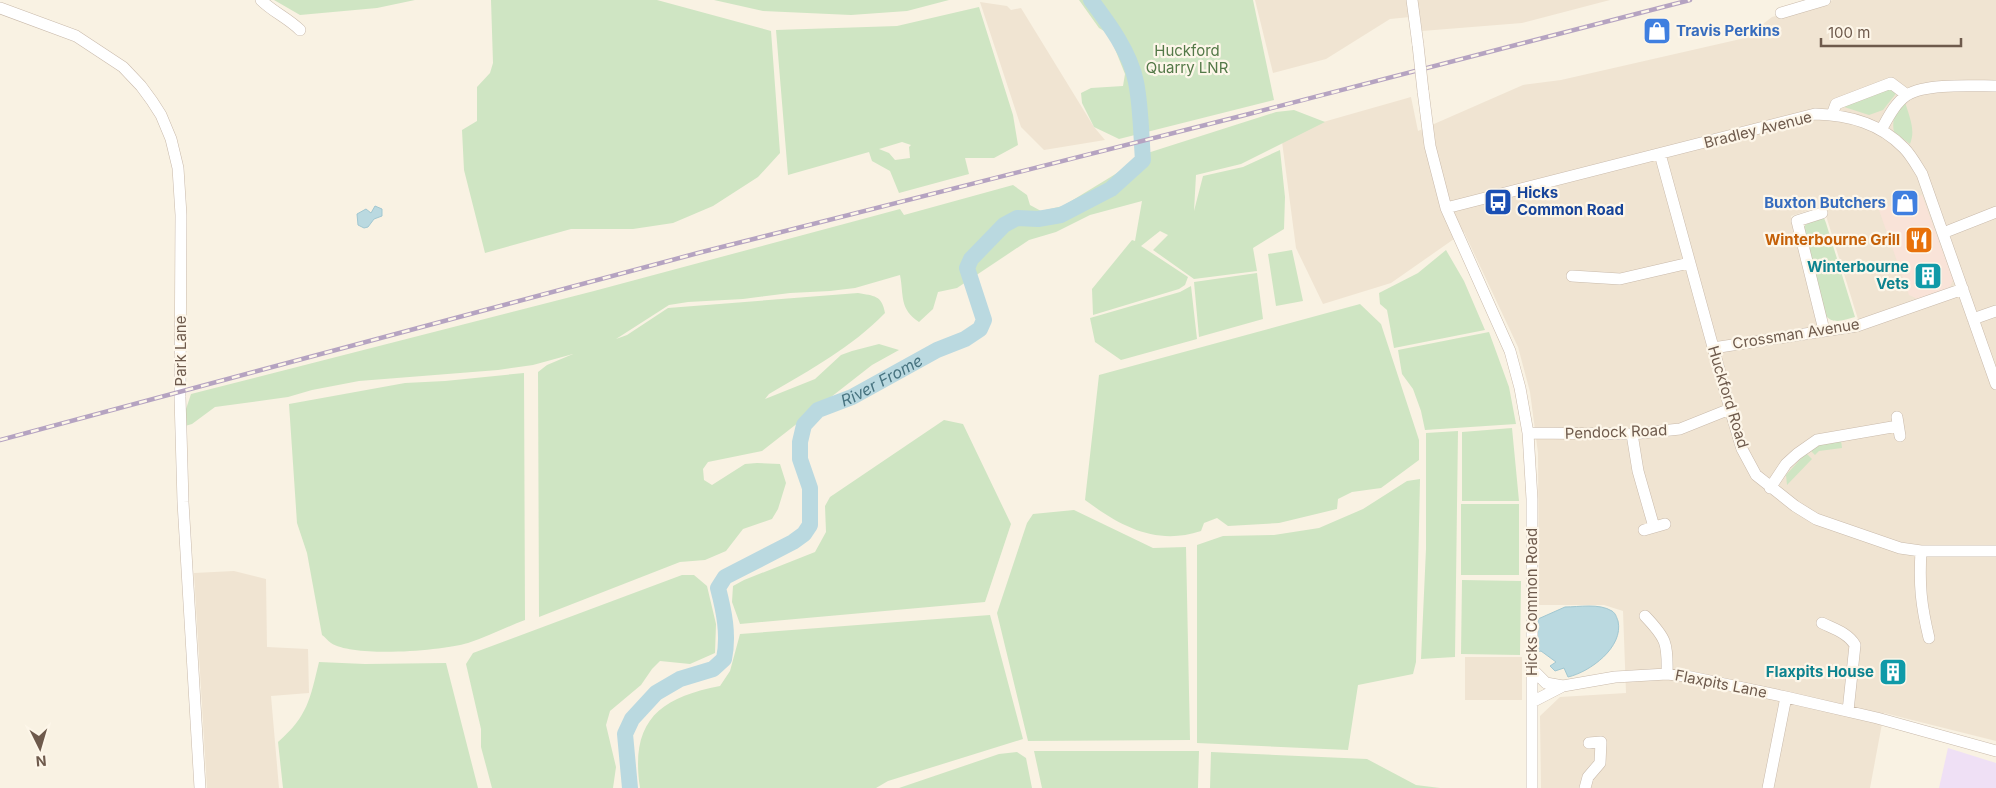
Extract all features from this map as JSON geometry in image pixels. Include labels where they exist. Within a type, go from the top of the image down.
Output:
[{"type":"street","points":[[261,0],[300,30]]},
{"type":"street","name":"Hicks Common Road","points":[[1412,0],[1430,146],[1446,208],[1510,351],[1520,388],[1528,433],[1532,499],[1532,788]]},
{"type":"street","points":[[1781,13],[1825,0]]},
{"type":"street","name":"Park Lane","points":[[0,8],[76,36],[123,67],[152,101],[171,139],[178,168],[181,215],[180,397],[182,502],[200,788]]},
{"type":"street","points":[[1832,115],[1836,104],[1891,83],[1907,95]]},
{"type":"street","points":[[1881,130],[1896,106],[1907,95],[1932,87],[1996,86]]},
{"type":"street","name":"Bradley Avenue","points":[[1446,208],[1815,114],[1857,119],[1881,130],[1905,149],[1922,174],[1996,384]]},
{"type":"street","name":"Huckford Road","points":[[1660,154],[1742,449],[1756,475],[1770,488],[1816,519],[1900,548],[1921,551],[1996,551]]},
{"type":"street","points":[[1943,233],[1996,212]]},
{"type":"street","points":[[1822,213],[1797,221],[1824,330]]},
{"type":"street","points":[[1572,276],[1585,272],[1620,280],[1690,263]]},
{"type":"street","name":"Crossman Avenue","points":[[1713,348],[1857,326],[1963,289]]},
{"type":"street","points":[[1973,319],[1996,311]]},
{"type":"street","name":"Pendock Road","points":[[1528,433],[1632,434],[1680,429],[1730,408]]},
{"type":"street","points":[[1770,488],[1786,464],[1817,440],[1898,427]]},
{"type":"street","points":[[1632,434],[1638,470],[1654,527]]},
{"type":"street","points":[[1921,551],[1919,585],[1922,608],[1931,632]]},
{"type":"street","points":[[1645,616],[1666,642],[1667,674]]},
{"type":"street","points":[[1822,623],[1852,639],[1855,645],[1848,711]]},
{"type":"street","points":[[1532,669],[1546,682],[1563,686]]},
{"type":"street","name":"Flaxpits Lane","points":[[1532,702],[1563,686],[1615,677],[1667,674],[1686,676],[1848,711],[1996,751]]},
{"type":"street","points":[[1768,788],[1786,697]]},
{"type":"street","points":[[1585,788],[1588,777],[1602,758],[1601,742],[1589,743]]},
{"type":"shaded area","points":[[1255,0],[1610,0],[1522,23],[1422,31],[1420,16],[1390,19],[1326,59],[1273,73]]},
{"type":"shaded area","points":[[1833,0],[1996,0],[1996,741],[1884,713],[1870,788],[1541,788],[1540,716],[1560,697],[1626,693],[1623,611],[1604,605],[1539,605],[1538,453],[1530,392],[1518,347],[1464,232],[1391,283],[1323,304],[1296,248],[1281,134],[1411,97],[1418,131],[1523,85],[1561,80],[1745,38],[1772,17]],"holes":[[[1823,206],[1861,329],[1821,336],[1791,216]]]},
{"type":"shaded area","points":[[980,2],[1007,6],[1011,10],[1021,8],[1094,127],[1105,140],[1044,150],[1021,127]]},
{"type":"shaded area","points":[[1922,195],[1953,280],[1949,289],[1918,299],[1909,295],[1879,210]]},
{"type":"shaded area","points":[[234,571],[266,579],[267,647],[308,649],[309,693],[271,696],[279,788],[207,788],[194,573]]},
{"type":"shaded area","points":[[1465,657],[1522,657],[1522,700],[1465,700]]},
{"type":"shaded area","points":[[1948,748],[1996,763],[1996,788],[1939,788]]},
{"type":"green space","points":[[274,0],[415,0],[377,8],[300,15]]},
{"type":"green space","points":[[491,0],[657,0],[771,31],[780,153],[758,177],[713,206],[673,223],[633,229],[571,229],[485,253],[464,170],[462,130],[477,121],[477,87],[490,73],[493,63]]},
{"type":"green space","points":[[714,0],[949,0],[907,11],[851,15],[763,11]]},
{"type":"green space","name":"Huckford Quarry LNR","points":[[1079,0],[1253,0],[1274,100],[1119,139],[1094,127],[1082,103],[1081,93],[1091,88],[1123,86],[1125,74],[1109,34],[1099,28]]},
{"type":"green space","points":[[979,7],[1013,115],[1018,145],[994,158],[965,158],[969,174],[899,193],[890,171],[872,161],[869,152],[788,175],[776,30],[897,26]],"holes":[[[902,142],[911,145],[909,147],[910,158],[895,160],[889,153],[879,149]]]},
{"type":"green space","points":[[1885,87],[1898,91],[1883,110],[1869,115],[1841,106]]},
{"type":"green space","points":[[1905,102],[1912,128],[1910,144],[1894,132],[1893,127],[1895,116]]},
{"type":"green space","points":[[1294,110],[1325,122],[1241,164],[1196,175],[1194,211],[1203,176],[1243,167],[1280,150],[1285,197],[1284,229],[1253,248],[1257,271],[1194,279],[1153,250],[1168,235],[1160,231],[1141,246],[1188,277],[1185,285],[1179,289],[1093,315],[1092,289],[1132,240],[1135,241],[1142,201],[1090,215],[1056,232],[1029,240],[957,288],[938,292],[933,309],[919,322],[905,307],[900,275],[855,288],[669,305],[616,339],[627,335],[668,308],[858,293],[876,297],[882,303],[885,313],[859,337],[815,367],[769,394],[765,399],[815,379],[841,355],[879,344],[899,350],[872,365],[762,451],[708,462],[703,469],[704,480],[712,485],[745,464],[780,464],[786,483],[778,509],[772,519],[743,529],[726,551],[705,560],[680,562],[539,617],[538,372],[547,365],[573,354],[533,365],[498,370],[359,381],[312,390],[288,397],[215,407],[192,424],[185,426],[185,412],[191,394],[594,291],[900,209],[904,215],[1013,185],[1027,195],[1030,205],[1041,211],[1063,206],[1127,167],[1135,157],[1276,112]]},
{"type":"green space","points":[[1821,217],[1824,218],[1826,223],[1855,317],[1835,321],[1825,315],[1803,230],[1805,225]]},
{"type":"green space","points":[[1292,250],[1303,301],[1276,306],[1268,254]]},
{"type":"green space","points":[[1446,250],[1464,281],[1485,330],[1394,348],[1387,310],[1380,304],[1379,293],[1418,273]]},
{"type":"green space","points":[[1257,273],[1263,319],[1199,337],[1194,282]]},
{"type":"green space","points":[[1191,286],[1197,339],[1121,360],[1095,342],[1090,318],[1180,292]]},
{"type":"green space","points":[[1360,304],[1381,324],[1419,440],[1419,460],[1381,488],[1352,492],[1338,499],[1337,509],[1279,523],[1228,526],[1217,518],[1204,523],[1201,531],[1169,536],[1154,535],[1125,525],[1085,500],[1099,375]]},
{"type":"green space","points":[[1489,332],[1509,387],[1516,424],[1425,430],[1413,389],[1402,374],[1398,350]]},
{"type":"green space","points":[[524,373],[525,620],[482,638],[455,646],[398,652],[377,652],[342,648],[331,643],[322,635],[307,553],[297,523],[289,404],[405,383]]},
{"type":"green space","points":[[944,420],[963,424],[1011,524],[985,602],[740,624],[732,602],[733,586],[815,552],[826,532],[825,506],[830,497]]},
{"type":"green space","points":[[1512,428],[1519,501],[1462,501],[1462,432]]},
{"type":"green space","points":[[1458,431],[1455,657],[1421,659],[1426,549],[1426,433]]},
{"type":"green space","points":[[1841,440],[1842,448],[1819,451],[1815,455],[1810,450],[1819,443]]},
{"type":"green space","points":[[1806,453],[1812,459],[1787,485],[1786,475]]},
{"type":"green space","points":[[1420,479],[1416,662],[1413,674],[1358,685],[1348,750],[1197,743],[1197,545],[1223,536],[1274,535],[1319,528],[1363,509],[1407,481]]},
{"type":"green space","points":[[1461,504],[1519,504],[1519,575],[1461,575]]},
{"type":"green space","points":[[1074,510],[1153,548],[1186,547],[1190,740],[1028,741],[997,613],[1027,523],[1033,514]]},
{"type":"green space","points":[[682,575],[694,575],[707,586],[716,624],[715,653],[690,664],[660,661],[641,685],[610,711],[606,725],[616,767],[613,788],[492,788],[481,747],[481,729],[466,664],[473,653]]},
{"type":"green space","points":[[1462,580],[1521,581],[1520,655],[1461,654]]},
{"type":"green space","points":[[990,615],[1023,739],[888,781],[876,788],[640,788],[638,765],[640,746],[645,730],[653,717],[665,706],[680,698],[698,691],[720,686],[730,671],[740,634]]},
{"type":"green space","points":[[319,662],[365,664],[446,663],[478,788],[283,788],[278,742],[302,715],[310,697]]},
{"type":"green space","points":[[1034,751],[1199,751],[1198,788],[1042,788]]},
{"type":"green space","points":[[1017,752],[1026,758],[1032,788],[899,788],[999,754]]},
{"type":"green space","points":[[1211,752],[1367,759],[1416,785],[1440,788],[1210,788]]},
{"type":"water","points":[[375,206],[382,209],[382,216],[374,219],[368,227],[364,228],[358,225],[357,214],[366,209],[371,213]]},
{"type":"water","points":[[1565,607],[1601,607],[1612,611],[1618,621],[1616,640],[1604,657],[1586,670],[1568,677],[1564,668],[1555,671],[1550,666],[1556,662],[1541,651],[1537,652],[1538,619]]},
{"type":"waterway","name":"River Frome","points":[[630,788],[625,734],[632,719],[656,693],[680,679],[713,669],[724,659],[726,632],[718,588],[725,577],[793,542],[804,534],[810,525],[810,488],[800,459],[800,442],[804,425],[818,410],[852,397],[937,350],[965,339],[980,329],[984,320],[967,268],[971,259],[1004,225],[1017,218],[1038,219],[1061,215],[1111,189],[1143,160],[1139,101],[1133,71],[1124,49],[1091,0]]},
{"type":"railway","points":[[0,440],[698,253],[1690,0]]},
{"type":"place","name":"Travis Perkins","points":[[1657,31]]},
{"type":"place","name":"Hicks Common Road","points":[[1498,202]]},
{"type":"place","name":"Buxton Butchers","points":[[1905,203]]},
{"type":"place","name":"Winterbourne Grill","points":[[1919,240]]},
{"type":"place","name":"Winterbourne Vets","points":[[1928,276]]},
{"type":"place","name":"Flaxpits House","points":[[1893,672]]}]
